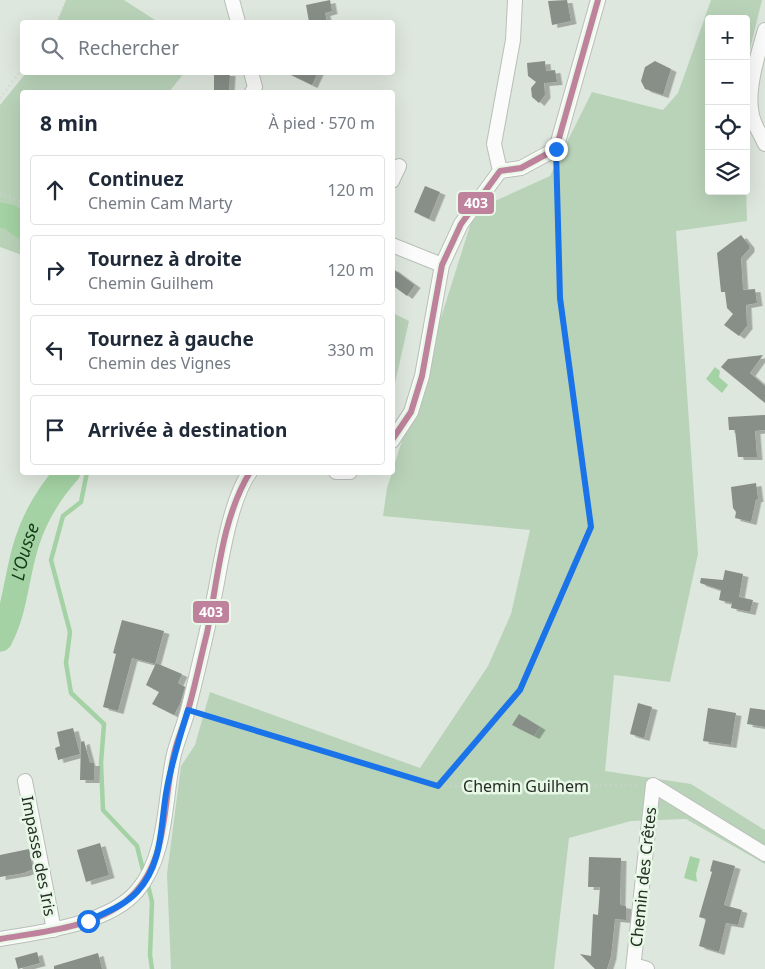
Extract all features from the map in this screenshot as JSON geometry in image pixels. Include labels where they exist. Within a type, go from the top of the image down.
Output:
[{"type":"street","points":[[232,0],[237,20]]},
{"type":"street","points":[[500,170],[494,144],[513,40],[515,0]]},
{"type":"street","points":[[395,436],[411,412],[422,376],[442,265],[461,224],[500,170],[521,168],[556,149],[598,0]]},
{"type":"street","points":[[765,30],[756,60],[750,103],[752,117],[765,144]]},
{"type":"street","points":[[252,75],[255,87],[253,90]]},
{"type":"street","points":[[395,176],[400,166]]},
{"type":"street","points":[[395,246],[442,265]]},
{"type":"street","points":[[0,939],[54,930],[88,921],[120,906],[137,892],[151,872],[162,837],[167,790],[188,710],[228,524],[249,475]]},
{"type":"street","name":"Impasse des Iris","points":[[25,781],[54,930]]},
{"type":"street","points":[[653,785],[765,854]]},
{"type":"street","name":"Chemin des Crêtes","points":[[638,968],[653,785]]},
{"type":"path","points":[[58,20],[66,0]]},
{"type":"path","points":[[0,98],[20,72]]},
{"type":"path","points":[[438,786],[520,690],[591,527],[560,298],[556,149]]},
{"type":"path","points":[[0,194],[20,201]]},
{"type":"path","name":"Chemin Guilhem","points":[[188,710],[438,786],[653,785]]},
{"type":"shaded area","points":[[66,0],[124,0],[155,20],[58,20]]},
{"type":"shaded area","points":[[711,0],[762,0],[750,49],[750,15],[706,15]]},
{"type":"shaded area","points":[[705,17],[705,195],[746,195],[747,221],[676,231],[698,554],[670,682],[614,675],[605,771],[691,784],[765,830],[765,864],[686,819],[631,821],[569,838],[554,969],[171,969],[167,874],[181,766],[195,745],[210,692],[420,768],[488,666],[511,614],[530,530],[383,516],[387,488],[391,475],[395,475],[395,463],[475,210],[550,176],[592,92],[663,110],[678,93]]},
{"type":"shaded area","points":[[24,75],[182,75],[171,90],[20,90],[20,254],[0,247],[0,105]]},
{"type":"shaded area","points":[[395,314],[409,321],[395,383]]},
{"type":"shaded area","points":[[715,367],[720,371],[719,377],[728,385],[722,393],[706,379]]},
{"type":"shaded area","points":[[690,856],[700,859],[696,874],[697,882],[684,878]]},
{"type":"building","points":[[330,0],[332,11],[325,13],[327,20],[309,20],[306,5]]},
{"type":"building","points":[[567,0],[571,21],[552,25],[548,1]]},
{"type":"building","points":[[545,61],[546,71],[555,70],[557,82],[544,83],[545,95],[539,103],[532,97],[531,88],[536,82],[528,76],[527,63]]},
{"type":"building","points":[[655,61],[671,69],[663,95],[645,89],[641,81],[645,67]]},
{"type":"building","points":[[214,75],[230,75],[229,90],[214,90]]},
{"type":"building","points":[[291,75],[317,75],[312,85]]},
{"type":"building","points":[[425,186],[440,192],[429,219],[414,212]]},
{"type":"building","points":[[741,235],[749,245],[749,249],[741,258],[743,290],[755,289],[757,303],[746,305],[747,326],[739,336],[724,325],[733,314],[727,308],[725,292],[721,292],[717,253]]},
{"type":"building","points":[[395,270],[415,285],[407,296],[395,287]]},
{"type":"building","points":[[763,355],[750,373],[765,386],[765,403],[721,367],[728,359]]},
{"type":"building","points":[[765,415],[765,430],[755,431],[757,457],[738,457],[735,430],[729,430],[728,417]]},
{"type":"building","points":[[756,483],[758,499],[756,499],[751,522],[735,518],[736,512],[733,508],[731,487]]},
{"type":"building","points":[[725,570],[743,574],[739,597],[753,600],[750,612],[731,608],[732,603],[719,600],[721,590],[700,583],[701,578],[723,580]]},
{"type":"building","points":[[122,620],[164,631],[155,664],[132,658],[118,711],[103,707],[116,654],[113,653]]},
{"type":"building","points":[[156,663],[182,674],[178,683],[185,687],[180,704],[174,715],[152,704],[159,692],[146,685]]},
{"type":"building","points":[[638,703],[652,707],[644,738],[630,734]]},
{"type":"building","points":[[708,708],[736,713],[731,745],[703,741]]},
{"type":"building","points":[[750,708],[765,710],[765,727],[747,724]]},
{"type":"building","points":[[519,714],[540,727],[534,736],[512,725]]},
{"type":"building","points":[[73,728],[80,754],[58,760],[55,748],[60,746],[57,732]]},
{"type":"building","points":[[84,741],[90,763],[94,763],[94,780],[80,780],[81,742]]},
{"type":"building","points":[[100,843],[109,875],[86,882],[77,850]]},
{"type":"building","points":[[29,849],[33,869],[24,873],[0,877],[0,855]]},
{"type":"building","points":[[589,857],[621,858],[620,905],[626,906],[626,920],[615,919],[611,956],[607,969],[595,969],[580,954],[591,956],[593,914],[598,915],[600,887],[588,887]]},
{"type":"building","points":[[713,860],[735,866],[724,905],[742,910],[738,925],[726,923],[719,952],[699,946],[706,919],[699,917],[712,872],[710,871]]},
{"type":"building","points":[[37,952],[40,963],[18,969],[15,958]]},
{"type":"building","points":[[98,953],[102,969],[54,969],[54,966]]},
{"type":"waterway","name":"L'Ousse","points":[[0,215],[10,217],[20,224]]},
{"type":"waterway","name":"L'Ousse","points":[[0,639],[13,604],[23,554],[30,533],[44,505],[66,475]]},
{"type":"waterway","points":[[86,475],[81,502],[63,516],[51,560],[70,632],[66,663],[71,693],[104,724],[101,763],[103,810],[137,846],[144,874]]},
{"type":"waterway","points":[[147,881],[152,902],[150,955],[152,969]]},
{"type":"transit line","name":"403","points":[[395,436],[411,412],[422,376],[442,265],[461,224],[500,171],[521,168],[556,149],[598,0]]},
{"type":"transit line","name":"403","points":[[0,939],[66,928],[98,917],[126,901],[140,886],[150,870],[162,832],[174,754],[190,704],[207,633],[227,530],[240,491],[248,475]]},
{"type":"route","points":[[88,921],[120,906],[137,892],[151,872],[162,837],[167,790],[175,752],[188,710],[438,786],[520,690],[591,527],[560,298],[556,149]]}]
